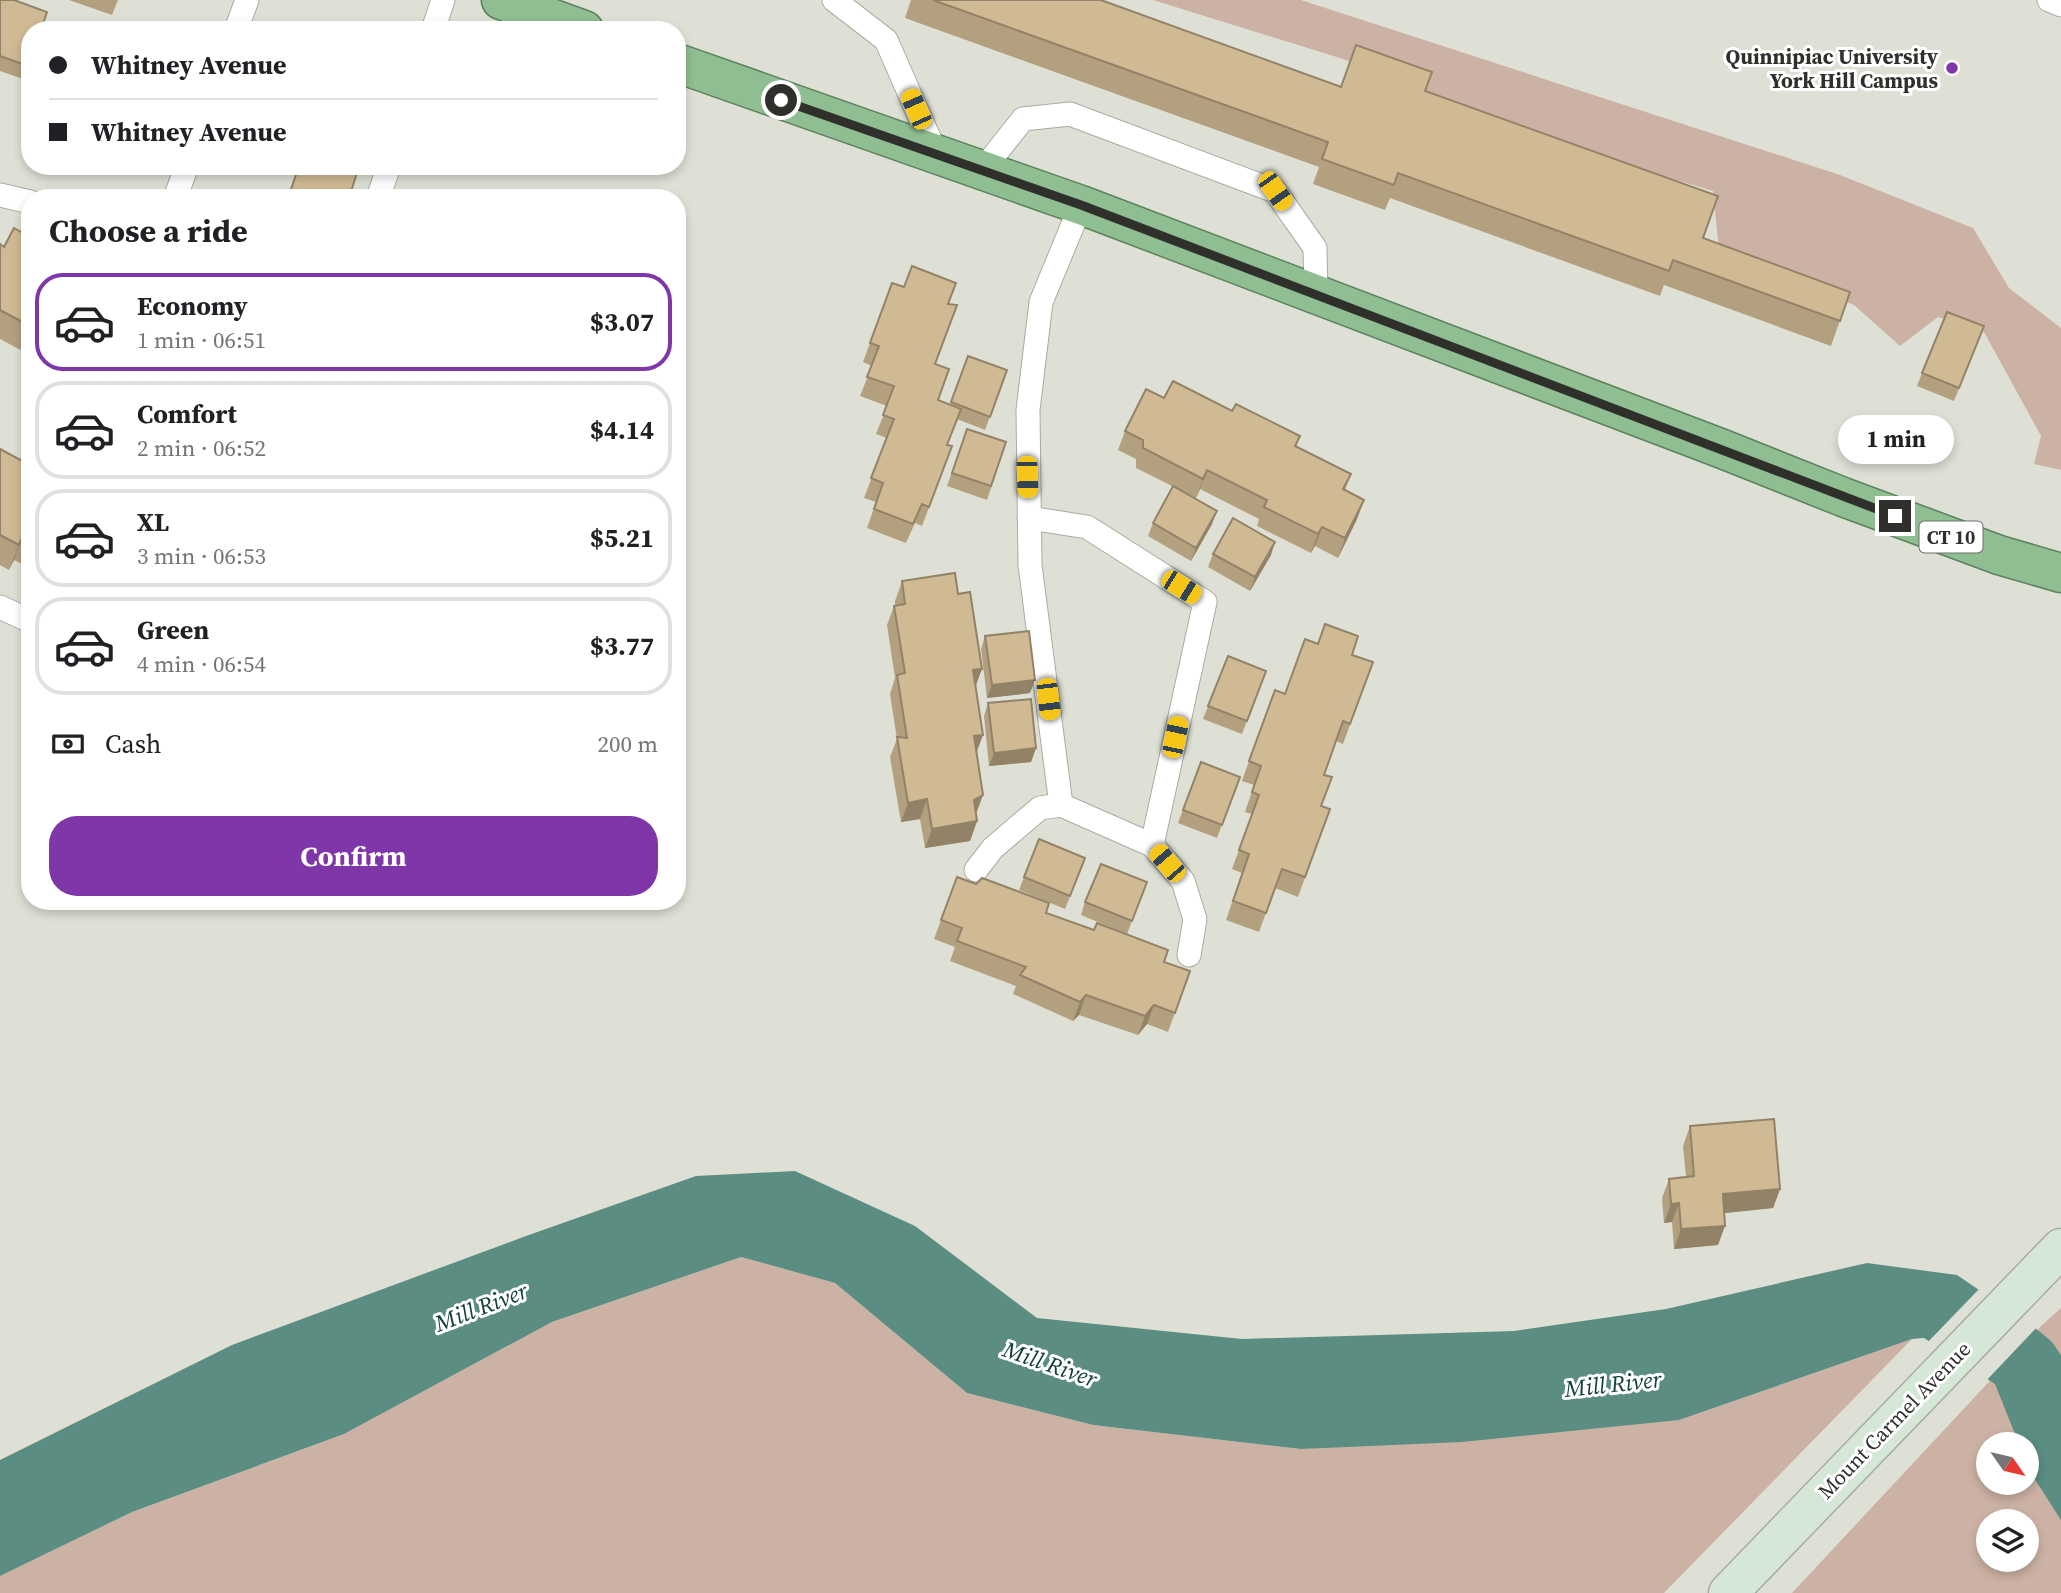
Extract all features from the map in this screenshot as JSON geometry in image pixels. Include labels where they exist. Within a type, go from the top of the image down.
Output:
[{"type":"highway","points":[[501,0],[559,21]]},
{"type":"highway","name":"CT 10","points":[[686,66],[1081,205],[1843,497],[1999,555],[2061,573]]},
{"type":"main road","name":"Mount Carmel Avenue","points":[[1728,1593],[2061,1248]]},
{"type":"lane","points":[[239,21],[247,0]]},
{"type":"lane","points":[[436,21],[443,0]]},
{"type":"lane","points":[[834,0],[886,40],[937,156]]},
{"type":"lane","points":[[2049,0],[2061,5]]},
{"type":"lane","points":[[981,172],[1023,119],[1070,114],[1275,191],[1315,248],[1316,293]]},
{"type":"lane","points":[[0,195],[21,200]]},
{"type":"lane","points":[[1061,806],[1030,565],[1028,410],[1041,302],[1081,205]]},
{"type":"lane","points":[[1029,517],[1087,527],[1205,602],[1152,845]]},
{"type":"lane","points":[[0,607],[21,617]]},
{"type":"lane","points":[[976,870],[993,848],[1040,808],[1061,806],[1152,845],[1183,881],[1195,919],[1189,954]]},
{"type":"shaded area","points":[[1153,0],[1301,0],[1840,175],[1973,228],[2009,288],[2061,328],[2061,470],[2034,464],[2041,436],[1984,332],[1938,317],[1900,346],[1854,305],[1719,250],[1713,191],[1544,140],[1343,59]]},
{"type":"shaded area","points":[[741,1257],[835,1283],[967,1393],[1093,1425],[1301,1449],[1679,1420],[1912,1339],[1664,1593],[0,1593],[0,1576],[132,1512],[344,1434],[552,1322]]},
{"type":"shaded area","points":[[2061,1308],[2061,1593],[1792,1593],[2041,1326]]},
{"type":"water","name":"Mill River","points":[[795,1171],[915,1226],[1037,1318],[1242,1339],[1514,1331],[1666,1309],[1867,1263],[1957,1275],[2039,1331],[2052,1342],[2061,1355],[2061,1520],[2039,1486],[2039,1432],[2014,1432],[1995,1384],[1924,1338],[1912,1339],[1679,1420],[1462,1442],[1301,1449],[1093,1425],[967,1393],[835,1283],[741,1257],[552,1322],[344,1434],[132,1512],[0,1576],[0,1460],[232,1345],[696,1176]]},
{"type":"pier","points":[[1981,1287],[2038,1326],[1985,1382],[1926,1344]]},
{"type":"building","points":[[0,0],[14,0],[47,12],[44,21],[21,21],[21,64],[0,56]]},
{"type":"building","points":[[933,0],[1101,0],[1341,87],[1356,45],[1432,72],[1425,91],[1718,196],[1703,238],[1850,292],[1840,321],[1673,260],[1669,271],[1398,173],[1394,185],[1322,159],[1328,142]]},
{"type":"building","points":[[296,175],[356,175],[352,189],[291,189]]},
{"type":"building","points":[[14,228],[21,232],[21,321],[0,310],[0,244],[4,247]]},
{"type":"building","points":[[912,266],[956,283],[948,304],[957,305],[935,364],[949,369],[938,400],[961,409],[947,445],[952,446],[929,507],[922,504],[913,524],[874,509],[883,483],[871,478],[894,419],[883,415],[894,386],[867,377],[879,346],[870,343],[892,283],[904,287]]},
{"type":"building","points":[[1947,312],[1984,326],[1959,388],[1922,373]]},
{"type":"building","points":[[968,356],[1007,370],[990,417],[951,402]]},
{"type":"building","points":[[1173,381],[1232,411],[1236,404],[1300,436],[1295,446],[1351,474],[1343,489],[1364,500],[1345,538],[1322,527],[1318,534],[1264,507],[1267,500],[1207,470],[1203,479],[1143,448],[1143,440],[1125,431],[1146,389],[1164,398]]},
{"type":"building","points":[[967,429],[1006,442],[991,486],[952,473]]},
{"type":"building","points":[[0,449],[21,460],[21,540],[19,545],[0,535]]},
{"type":"building","points":[[1173,486],[1217,511],[1196,548],[1153,523]]},
{"type":"building","points":[[1233,518],[1275,542],[1255,577],[1213,554]]},
{"type":"building","points":[[955,573],[958,594],[970,592],[982,669],[973,670],[983,735],[974,736],[983,795],[974,800],[977,821],[932,829],[927,799],[908,803],[897,737],[907,738],[897,675],[905,673],[894,606],[905,604],[902,581]]},
{"type":"building","points":[[1325,624],[1358,636],[1352,655],[1373,662],[1350,724],[1343,721],[1324,775],[1332,777],[1321,806],[1330,809],[1305,877],[1282,869],[1266,913],[1233,901],[1249,854],[1239,850],[1259,795],[1252,792],[1261,766],[1249,761],[1275,690],[1285,694],[1305,639],[1318,644]]},
{"type":"building","points":[[1029,631],[1035,680],[992,685],[985,636]]},
{"type":"building","points":[[1228,656],[1266,671],[1247,721],[1208,706]]},
{"type":"building","points":[[1031,699],[1036,748],[994,753],[988,703]]},
{"type":"building","points":[[1201,762],[1240,777],[1222,825],[1183,810]]},
{"type":"building","points":[[1039,839],[1085,858],[1070,896],[1024,877]]},
{"type":"building","points":[[1101,864],[1147,882],[1132,921],[1085,902]]},
{"type":"building","points":[[957,877],[976,884],[982,878],[1049,903],[1046,913],[1094,930],[1097,923],[1168,950],[1164,962],[1190,971],[1175,1013],[1154,1005],[1145,1016],[1086,995],[1080,1002],[1020,975],[1026,967],[957,941],[962,928],[941,920]]},
{"type":"building","points":[[1774,1119],[1780,1189],[1723,1194],[1725,1226],[1681,1229],[1679,1203],[1671,1204],[1669,1179],[1694,1176],[1690,1126]]},
{"type":"place","name":"Quinnipiac University York Hill Campus","points":[[1952,68]]},
{"type":"route","points":[[781,100],[1081,205],[1895,516]]}]
